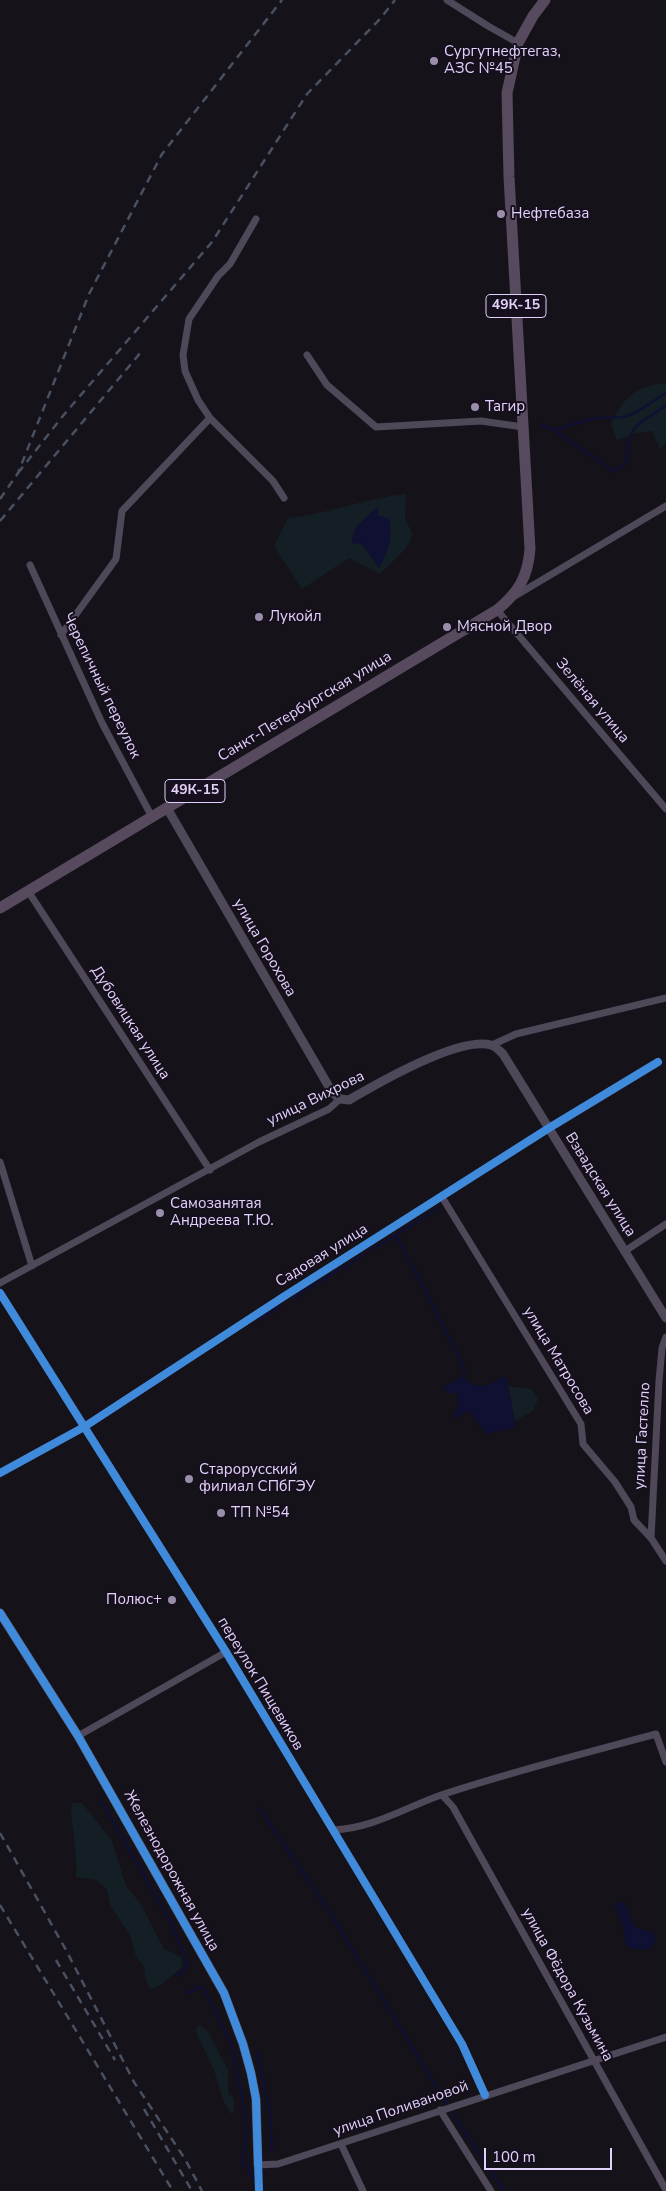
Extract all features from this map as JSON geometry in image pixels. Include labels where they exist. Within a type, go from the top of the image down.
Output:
[{"type":"main road","name":"49К-15","points":[[497,610],[512,597],[523,582],[529,564],[507,93],[518,43],[533,16],[545,0]]},
{"type":"main road","name":"Санкт-Петербургская улица","points":[[0,908],[497,610]]},
{"type":"street","points":[[447,0],[518,43]]},
{"type":"street","points":[[256,219],[230,264],[208,289],[189,319],[183,355],[184,371],[198,400],[210,418],[272,481],[284,498]]},
{"type":"street","points":[[307,355],[327,386],[376,427],[481,421],[523,427]]},
{"type":"street","points":[[61,635],[116,559],[122,511],[210,418]]},
{"type":"street","points":[[512,597],[666,506]]},
{"type":"street","name":"Черепичный переулок","points":[[30,565],[102,723],[152,817]]},
{"type":"street","name":"Зелёная улица","points":[[497,610],[666,809]]},
{"type":"street","name":"улица Горохова","points":[[167,808],[332,1092],[340,1099]]},
{"type":"street","name":"Дубовицкая улица","points":[[28,891],[210,1170]]},
{"type":"street","name":"улица Вихрова","points":[[0,1283],[259,1142],[329,1109],[340,1099],[349,1100],[409,1067],[448,1051],[478,1044],[492,1045],[516,1034],[666,998]]},
{"type":"street","name":"Взвадская улица","points":[[492,1045],[503,1054],[666,1318]]},
{"type":"street","name":"Садовая улица","points":[[0,1473],[84,1427],[283,1297],[549,1128],[658,1062]]},
{"type":"street","points":[[0,1162],[32,1266]]},
{"type":"street","name":"улица Матросова","points":[[442,1197],[581,1424],[583,1444],[615,1482],[630,1507],[634,1520],[651,1538],[666,1561]]},
{"type":"street","points":[[625,1251],[666,1224]]},
{"type":"street","name":"переулок Пищевиков","points":[[0,1293],[226,1652],[462,2044],[485,2095]]},
{"type":"street","name":"улица Гастелло","points":[[651,1538],[659,1381],[662,1348],[666,1337]]},
{"type":"street","name":"Железнодорожная улица","points":[[0,1613],[78,1736],[224,1993],[243,2044],[251,2073],[256,2099],[258,2165]]},
{"type":"street","points":[[78,1736],[226,1652]]},
{"type":"street","points":[[333,1830],[353,1829],[442,1795],[510,1773],[656,1734],[666,1762]]},
{"type":"street","name":"улица Фёдора Кузьмина","points":[[442,1795],[453,1807],[545,1968],[593,2060],[666,2190]]},
{"type":"street","name":"улица Поливановой","points":[[258,2165],[278,2164],[666,2037]]},
{"type":"street","points":[[440,2110],[491,2191]]},
{"type":"street","points":[[341,2144],[364,2191]]},
{"type":"street","points":[[258,2165],[259,2191]]},
{"type":"shaded area","points":[[666,383],[666,443],[660,450],[652,431],[636,433],[617,440],[611,423],[626,400],[638,390]]},
{"type":"shaded area","points":[[406,494],[405,519],[413,534],[399,556],[380,574],[349,558],[302,589],[274,546],[288,518]],"holes":[[[377,508],[379,567],[362,544],[352,536]]]},
{"type":"shaded area","points":[[377,507],[379,516],[389,518],[391,531],[387,550],[379,568],[362,544],[351,543],[356,527]]},
{"type":"shaded area","points":[[463,1376],[474,1385],[484,1386],[506,1376],[516,1427],[486,1434],[470,1411],[452,1419],[459,1403],[457,1393],[446,1393],[444,1387]]},
{"type":"shaded area","points":[[508,1386],[531,1389],[538,1399],[533,1411],[515,1421]]},
{"type":"shaded area","points":[[73,1803],[82,1803],[112,1841],[126,1886],[140,1903],[164,1949],[181,1957],[182,1967],[161,1985],[151,1989],[146,1981],[144,1967],[135,1954],[130,1935],[110,1905],[107,1889],[96,1880],[76,1877],[71,1808]]},
{"type":"shaded area","points":[[619,1902],[625,1903],[634,1927],[653,1933],[656,1940],[652,1947],[645,1950],[628,1948],[625,1944],[624,1929],[615,1904]]},
{"type":"shaded area","points":[[199,2025],[207,2030],[228,2070],[228,2093],[234,2098],[234,2111],[231,2114],[224,2102],[214,2070],[195,2030]]},
{"type":"waterway","points":[[554,430],[595,418],[624,417],[635,413],[666,393]]},
{"type":"waterway","points":[[541,425],[554,430],[613,471],[627,463],[629,441],[636,427],[666,406]]},
{"type":"waterway","points":[[372,1250],[439,1208]]},
{"type":"waterway","points":[[396,1235],[460,1358],[465,1370],[463,1376]]},
{"type":"waterway","points":[[293,1298],[365,1254]]},
{"type":"waterway","points":[[258,1320],[281,1306]]},
{"type":"waterway","points":[[101,1801],[171,1922],[188,1966],[177,1976]]},
{"type":"waterway","points":[[260,1809],[329,1911],[447,2104]]},
{"type":"waterway","points":[[187,1993],[200,1987],[204,1989],[232,2046],[245,2111],[246,2139],[242,2162],[252,2177]]},
{"type":"waterway","points":[[257,2051],[270,2113],[272,2151]]},
{"type":"waterway","points":[[451,2111],[504,2191]]},
{"type":"railway","points":[[0,499],[18,473],[89,294],[162,154],[282,0]]},
{"type":"railway","points":[[18,473],[62,417],[212,242],[307,94],[380,19],[395,0]]},
{"type":"railway","points":[[0,521],[141,352]]},
{"type":"railway","points":[[0,1833],[66,1950],[134,2082],[185,2159],[202,2191]]},
{"type":"railway","points":[[0,1905],[173,2191]]},
{"type":"railway","points":[[56,1960],[115,2060]]},
{"type":"railway","points":[[144,2109],[192,2191]]},
{"type":"cycle path","points":[[0,1473],[84,1427],[283,1297],[549,1128],[658,1062]]},
{"type":"cycle path","points":[[0,1293],[226,1652],[462,2044],[485,2095]]},
{"type":"cycle path","points":[[0,1613],[78,1736],[224,1993],[243,2044],[256,2099],[259,2191]]},
{"type":"place","name":"Сургутнефтегаз, АЗС №45","points":[[434,61]]},
{"type":"place","name":"Нефтебаза","points":[[501,214]]},
{"type":"place","name":"Тагир","points":[[475,407]]},
{"type":"place","name":"Лукойл","points":[[259,617]]},
{"type":"place","name":"Мясной Двор","points":[[447,627]]},
{"type":"place","name":"Самозанятая Андреева Т.Ю.","points":[[160,1213]]},
{"type":"place","name":"Старорусский филиал СПбГЭУ","points":[[189,1479]]},
{"type":"place","name":"ТП №54","points":[[221,1513]]},
{"type":"place","name":"Полюс+","points":[[172,1600]]}]
